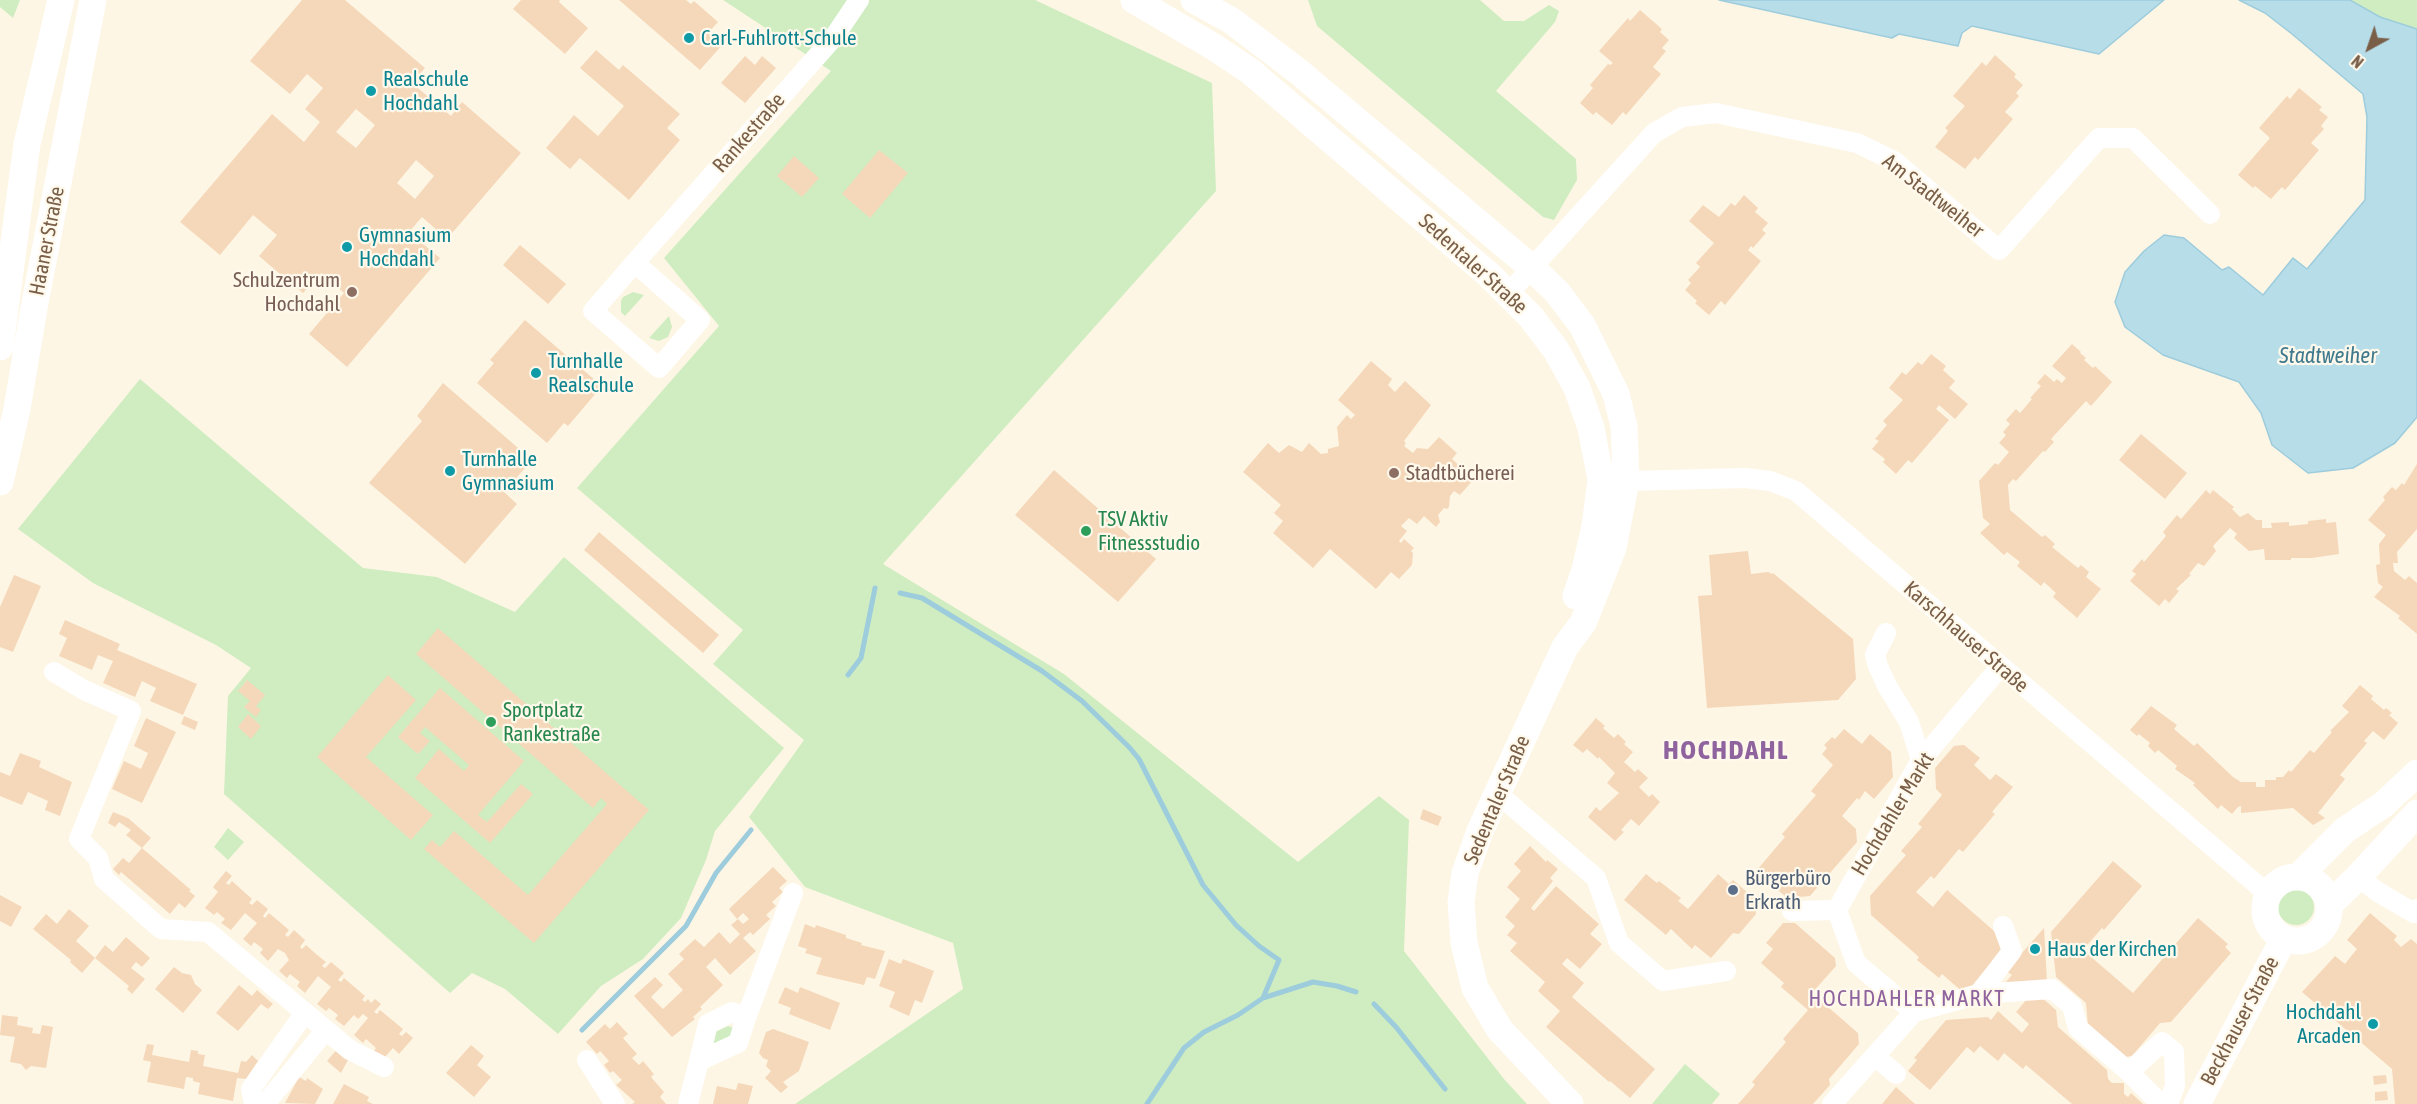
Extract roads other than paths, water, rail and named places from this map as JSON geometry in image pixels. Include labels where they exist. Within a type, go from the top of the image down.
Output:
[{"type":"street","name":"Haaner Straße","points":[[0,482],[24,369],[8,325],[27,144],[61,0]]},
{"type":"street","name":"Haaner Straße","points":[[8,325],[93,0]]},
{"type":"street","name":"Rankestraße","points":[[635,263],[700,320],[659,368],[593,311],[635,263],[834,37],[860,0]]},
{"type":"street","name":"Sedentaler Straße","points":[[1134,0],[1250,71],[1488,274],[1531,317],[1556,350],[1577,388],[1591,428],[1614,480]]},
{"type":"street","name":"Sedentaler Straße","points":[[1194,0],[1232,21],[1299,72],[1532,268],[1557,292],[1582,325],[1616,394],[1624,426],[1614,480],[1612,548],[1583,623],[1565,646],[1497,793],[1465,873],[1461,902],[1464,943],[1475,988],[1500,1030],[1570,1104]]},
{"type":"street","name":"Am Stadtweiher","points":[[1508,294],[1654,133],[1682,117],[1716,113],[1857,143],[1894,161],[1999,250],[2099,138],[2133,138],[2210,214]]},
{"type":"street","name":"Karschhauser Straße","points":[[1614,480],[1745,478],[1770,481],[1796,491],[2268,894]]},
{"type":"street","points":[[1886,633],[1875,655],[1887,686],[1909,722],[1920,760]]},
{"type":"street","name":"Hochdahler Markt","points":[[1837,910],[1920,760],[2000,667]]},
{"type":"street","points":[[54,672],[84,690],[131,711],[79,839],[98,858],[104,879],[161,929],[208,932],[325,1031],[350,1050],[384,1067]]},
{"type":"street","points":[[2298,877],[2345,830],[2384,804],[2417,773]]},
{"type":"street","points":[[1497,793],[1596,878],[1619,943],[1663,981],[1726,971]]},
{"type":"street","points":[[2329,905],[2417,813]]},
{"type":"street","points":[[2298,877],[2309,879],[2318,885],[2329,905],[2325,924],[2312,937],[2303,940],[2284,938],[2275,932],[2268,923],[2265,912],[2268,894],[2277,883],[2287,878],[2298,877]]},
{"type":"street","points":[[2358,877],[2378,892],[2414,912],[2417,909]]},
{"type":"street","points":[[699,1061],[738,1043],[793,893]]},
{"type":"street","points":[[1792,911],[1837,910],[1857,963],[1914,1012]]},
{"type":"street","points":[[1979,994],[2012,951],[2003,926]]},
{"type":"street","name":"Beckhauser Straße","points":[[2197,1104],[2284,938]]},
{"type":"street","points":[[1832,1104],[1914,1012],[1979,994],[2052,989],[2072,1006],[2078,1028],[2129,1072],[2161,1104]]},
{"type":"street","points":[[687,1104],[708,1024],[732,1012],[746,1018]]},
{"type":"street","points":[[254,1104],[251,1089],[304,1014]]},
{"type":"street","points":[[265,1104],[325,1031]]},
{"type":"street","points":[[2129,1072],[2162,1042],[2174,1052],[2175,1086],[2168,1104]]},
{"type":"street","points":[[1875,1056],[1896,1074]]},
{"type":"street","points":[[587,1060],[615,1104]]},
{"type":"water","points":[[1719,0],[2164,0],[2099,54],[1972,26],[1962,33],[1958,46],[1899,34],[1892,38]]},
{"type":"water","name":"Stadtweiher","points":[[2239,0],[2350,0],[2380,17],[2417,29],[2417,417],[2395,443],[2353,468],[2308,473],[2272,445],[2261,413],[2239,382],[2163,355],[2125,327],[2115,302],[2125,272],[2144,251],[2164,235],[2184,238],[2222,270],[2229,267],[2263,295],[2293,258],[2307,269],[2365,200],[2367,117],[2363,94],[2265,13]]},
{"type":"waterway","points":[[848,675],[861,658],[875,588]]},
{"type":"waterway","points":[[900,593],[922,598],[1042,671],[1082,701],[1129,747],[1139,759],[1203,885],[1236,925],[1279,960],[1263,998]]},
{"type":"waterway","points":[[582,1030],[686,926],[716,873],[751,830]]},
{"type":"waterway","points":[[1147,1104],[1184,1048],[1204,1032],[1238,1015],[1263,998],[1313,982],[1356,992]]},
{"type":"waterway","points":[[1374,1004],[1396,1027],[1445,1089]]},
{"type":"place","name":"Carl-Fuhlrott-Schule","points":[[689,38]]},
{"type":"place","name":"Realschule Hochdahl","points":[[371,91]]},
{"type":"place","name":"Gymnasium Hochdahl","points":[[347,247]]},
{"type":"place","name":"Schulzentrum Hochdahl","points":[[352,292]]},
{"type":"place","name":"Turnhalle Realschule","points":[[536,373]]},
{"type":"place","name":"Turnhalle Gymnasium","points":[[450,471]]},
{"type":"place","name":"Stadtbücherei","points":[[1394,473]]},
{"type":"place","name":"TSV Aktiv Fitnessstudio","points":[[1086,531]]},
{"type":"place","name":"Sportplatz Rankestraße","points":[[491,722]]},
{"type":"place","name":"Bürgerbüro Erkrath","points":[[1733,890]]},
{"type":"place","name":"Haus der Kirchen","points":[[2035,949]]},
{"type":"place","name":"Hochdahl Arcaden","points":[[2373,1024]]},
{"type":"district","name":"HOCHDAHL","points":[[1726,750]]},
{"type":"district","name":"HOCHDAHLER MARKT","points":[[1907,999]]}]
